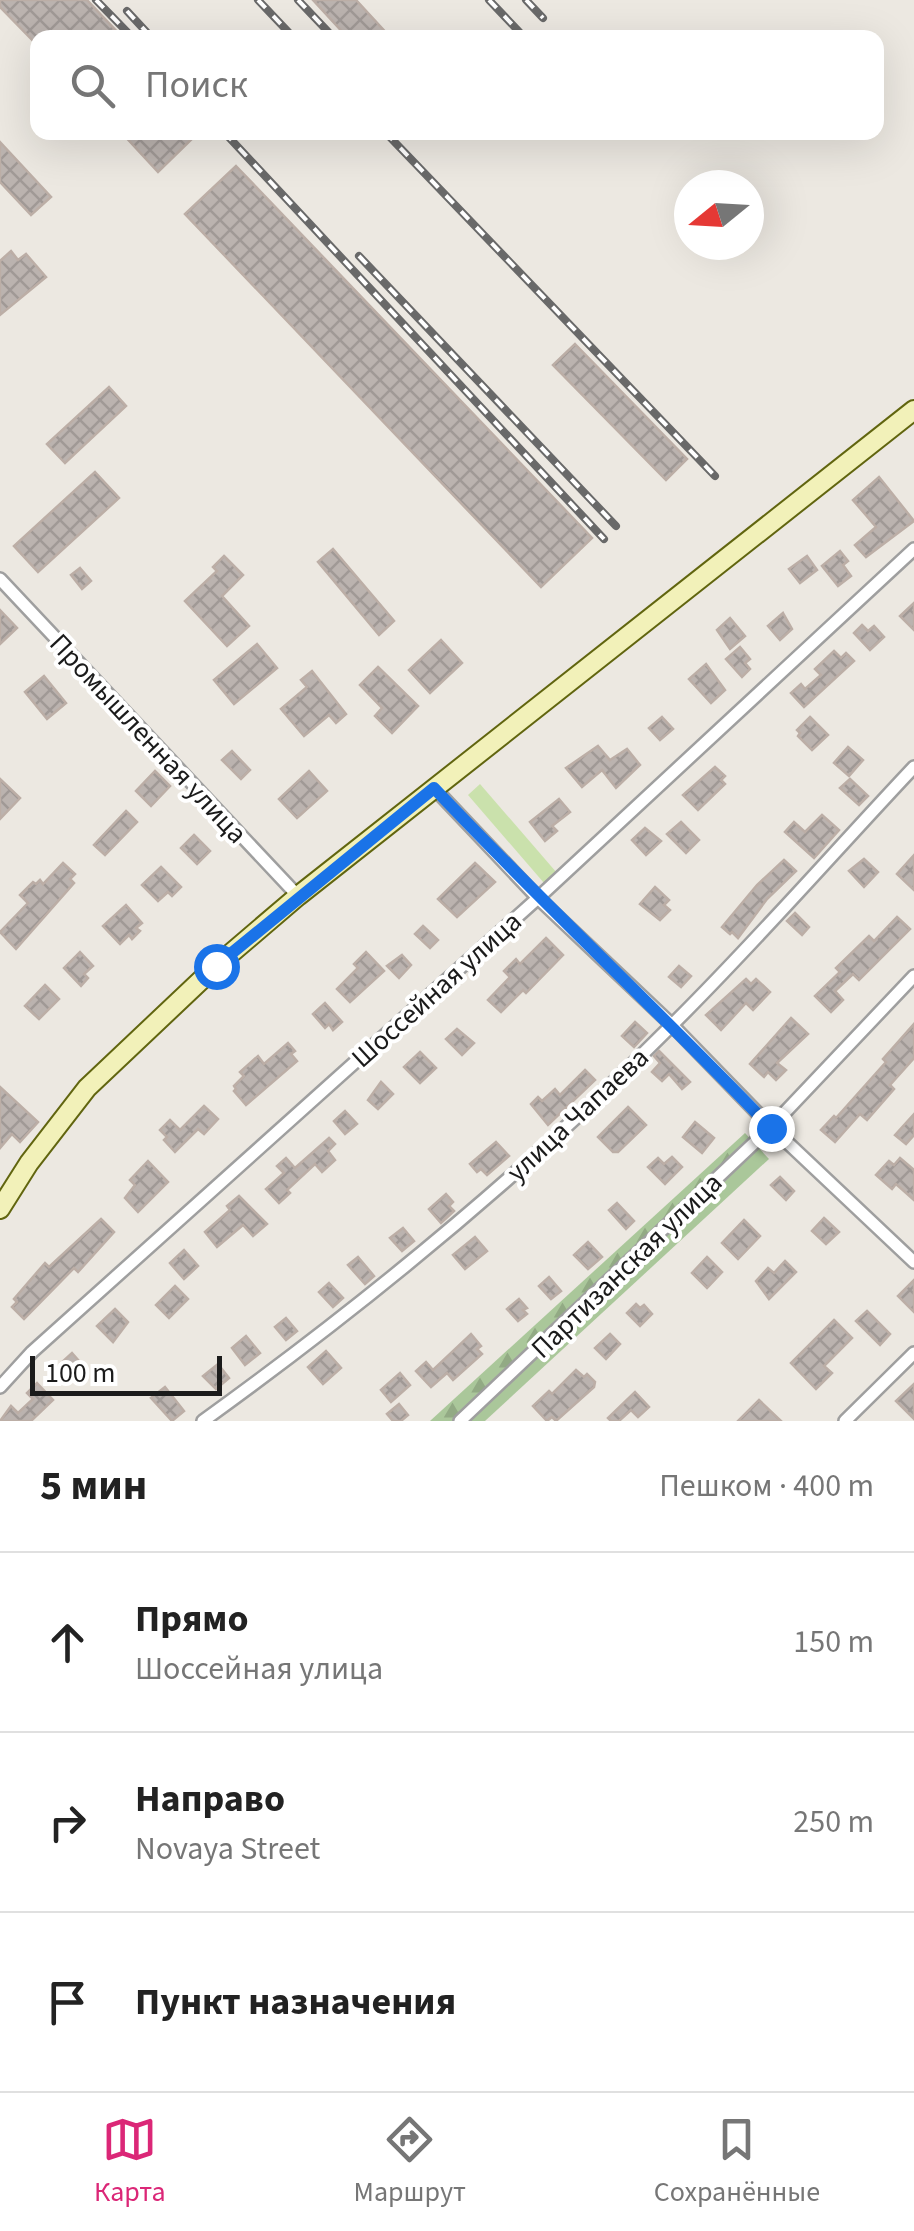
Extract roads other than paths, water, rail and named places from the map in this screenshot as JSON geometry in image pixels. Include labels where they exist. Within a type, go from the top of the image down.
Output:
[{"type":"main road","points":[[0,1209],[29,1163],[87,1088],[216,966],[298,896],[914,410]]},
{"type":"street","name":"Шоссейная улица","points":[[0,1386],[46,1339],[538,898],[914,549]]},
{"type":"street","name":"Промышленная улица","points":[[0,579],[298,896]]},
{"type":"street","name":"улица Чапаева","points":[[203,1421],[338,1322],[535,1156],[672,1025],[914,767]]},
{"type":"street","points":[[434,788],[538,898],[672,1025],[771,1128],[914,1262]]},
{"type":"street","name":"Партизанская улица","points":[[460,1421],[771,1128],[914,976]]},
{"type":"street","points":[[846,1421],[914,1352]]},
{"type":"railway","points":[[96,0],[125,30]]},
{"type":"railway","points":[[258,0],[286,30]]},
{"type":"railway","points":[[298,0],[326,30]]},
{"type":"railway","points":[[489,0],[517,30]]},
{"type":"railway","points":[[526,0],[543,18]]},
{"type":"railway","points":[[127,11],[145,30]]},
{"type":"railway","points":[[231,140],[604,539]]},
{"type":"railway","points":[[393,140],[715,476]]},
{"type":"railway","points":[[359,256],[616,526]]}]
